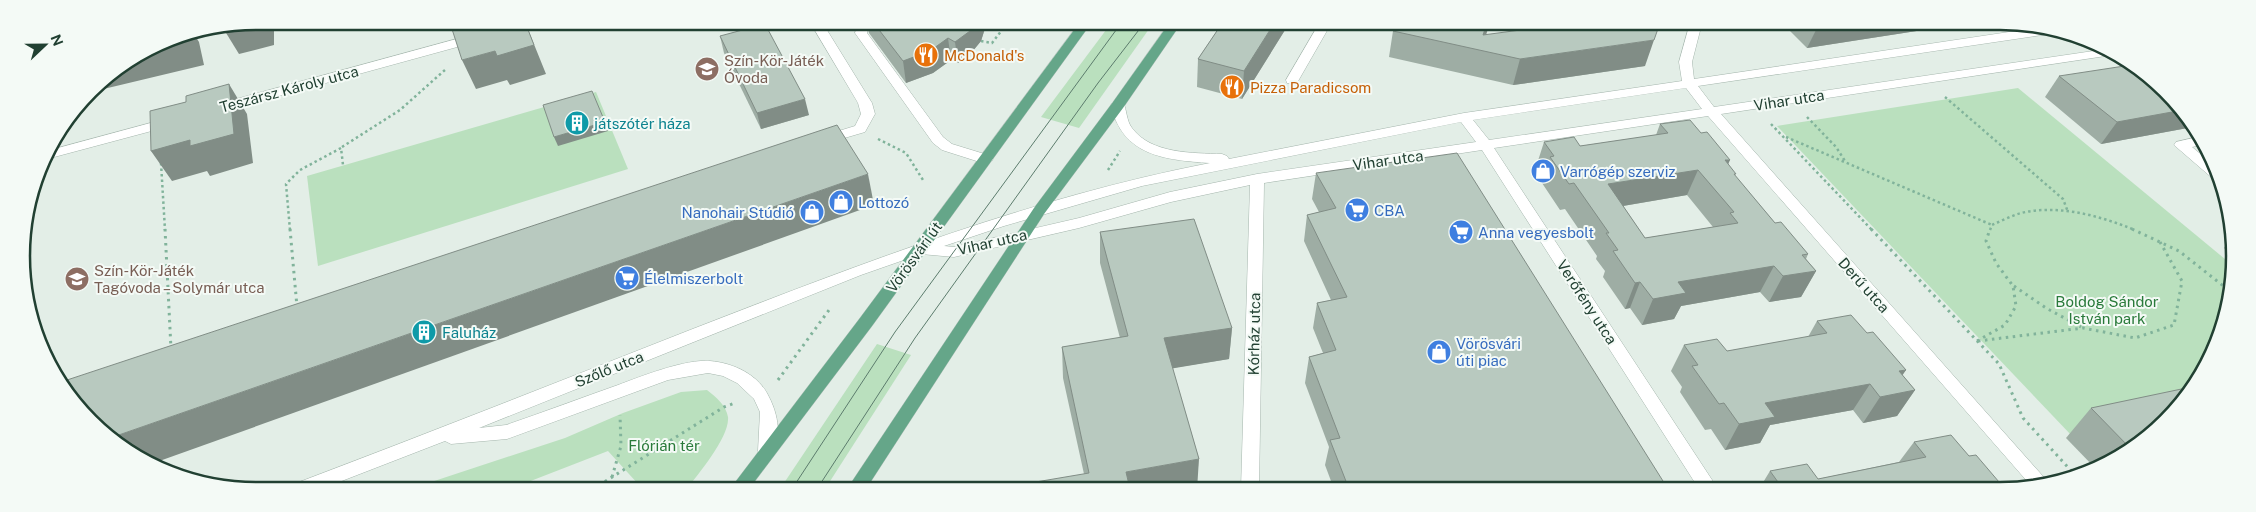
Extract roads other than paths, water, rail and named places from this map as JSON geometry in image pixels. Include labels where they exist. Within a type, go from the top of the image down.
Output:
[{"type":"main road","name":"Vörösvári út","points":[[744,482],[919,250],[1080,30]]},
{"type":"main road","points":[[861,482],[947,348],[1024,236],[1039,210],[1118,105],[1170,30]]},
{"type":"street","name":"Teszársz Károly utca","points":[[206,112],[499,30]]},
{"type":"street","points":[[812,145],[860,129],[868,114],[865,104],[821,30]]},
{"type":"street","points":[[862,30],[861,33],[938,140],[947,147],[986,159]]},
{"type":"street","points":[[1292,80],[1321,30]]},
{"type":"street","points":[[1688,82],[1684,60],[1694,30]]},
{"type":"street","name":"Vihar utca","points":[[919,250],[1039,210],[1141,181],[1464,116],[2032,32]]},
{"type":"street","name":"Vihar utca","points":[[919,250],[954,252],[1024,236],[1170,197],[1257,179],[2102,54]]},
{"type":"street","name":"Derű utca","points":[[1688,82],[1711,112],[2037,479]]},
{"type":"street","points":[[1118,105],[1127,131],[1137,139],[1160,151],[1183,157],[1241,161]]},
{"type":"street","name":"Verőfény utca","points":[[1464,116],[1486,146],[1704,482]]},
{"type":"street","points":[[55,153],[178,120]]},
{"type":"street","points":[[2195,142],[2181,145],[2208,167]]},
{"type":"street","name":"Kórház utca","points":[[1250,482],[1257,179]]},
{"type":"street","name":"Szőlő utca","points":[[318,482],[432,439],[831,280],[919,250]]},
{"type":"street","points":[[432,439],[507,432],[667,374],[708,367],[726,370],[743,378],[760,395],[768,412],[767,451]]},
{"type":"tram line","points":[[797,482],[895,332],[1116,30]]},
{"type":"tram line","points":[[822,482],[915,338],[1098,83],[1139,30]]},
{"type":"place","name":"McDonald's","points":[[926,55]]},
{"type":"place","name":"Szín-Kör-Játék Óvoda","points":[[707,69]]},
{"type":"place","name":"Pizza Paradicsom","points":[[1232,87]]},
{"type":"place","name":"játszótér háza","points":[[577,123]]},
{"type":"place","name":"Varrógép szerviz","points":[[1543,171]]},
{"type":"place","name":"Lottozó","points":[[841,202]]},
{"type":"place","name":"CBA","points":[[1357,210]]},
{"type":"place","name":"Nanohair Stúdió","points":[[812,212]]},
{"type":"place","name":"Anna vegyesbolt","points":[[1461,232]]},
{"type":"place","name":"Élelmiszerbolt","points":[[627,278]]},
{"type":"place","name":"Szín-Kör-Játék Tagóvoda – Solymár utca","points":[[77,279]]},
{"type":"place","name":"Faluház","points":[[424,332]]},
{"type":"place","name":"Vörösvári úti piac","points":[[1439,352]]},
{"type":"park label","name":"Boldog Sándor István park","points":[[2107,310]]},
{"type":"park label","name":"Flórián tér","points":[[664,445]]}]
